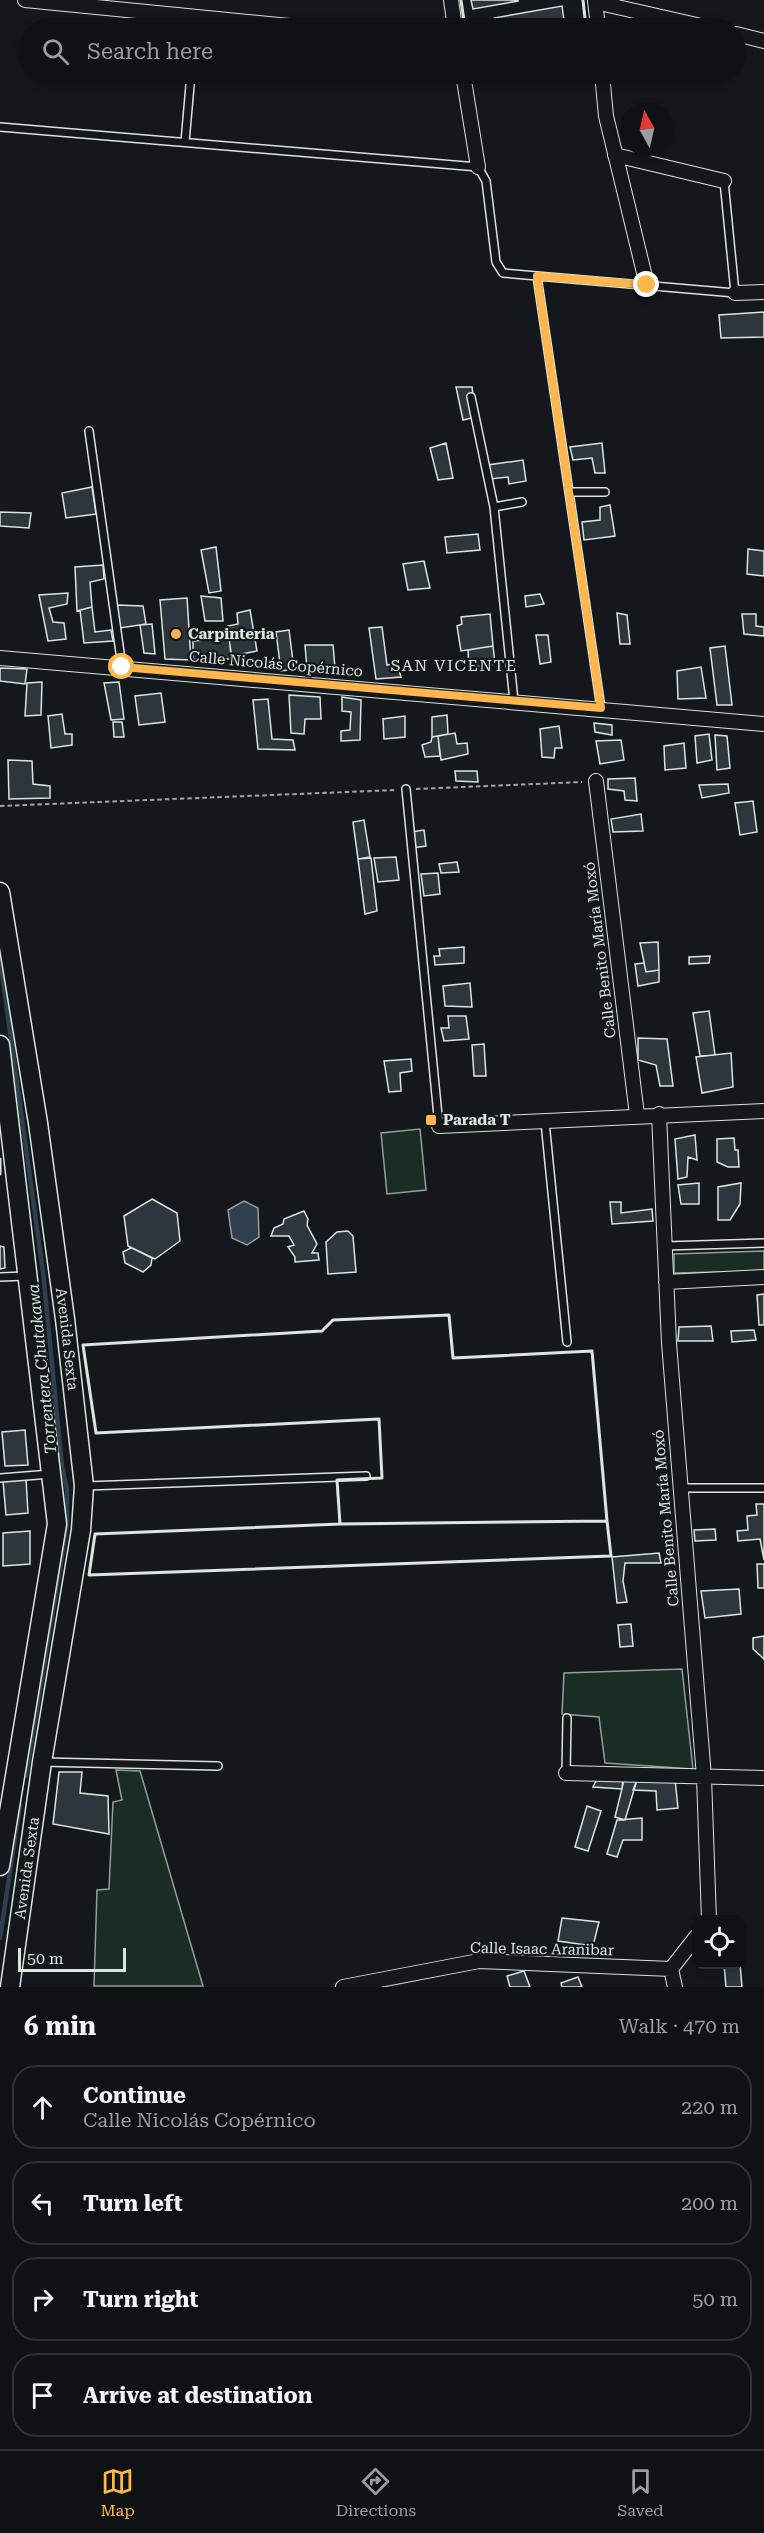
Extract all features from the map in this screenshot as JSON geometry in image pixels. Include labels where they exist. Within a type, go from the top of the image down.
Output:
[{"type":"street","points":[[25,0],[158,18]]},
{"type":"street","points":[[451,0],[454,18]]},
{"type":"street","points":[[597,18],[595,1],[667,18]]},
{"type":"street","points":[[746,37],[764,41]]},
{"type":"street","points":[[465,84],[478,167]]},
{"type":"street","points":[[603,84],[606,116],[647,285]]},
{"type":"street","points":[[615,154],[724,181]]},
{"type":"street","points":[[735,293],[764,292]]},
{"type":"street","name":"Calle Nicolás Copérnico","points":[[0,658],[601,708],[764,724]]},
{"type":"street","name":"Calle Benito María Moxó","points":[[596,781],[637,1115]]},
{"type":"street","name":"Avenida Sexta","points":[[0,892],[2,922],[39,1134],[65,1320],[84,1486],[81,1530],[42,1762],[23,1783],[0,1866]]},
{"type":"street","name":"Avenida Sexta","points":[[0,1045],[57,1524],[23,1783],[10,1987]]},
{"type":"street","points":[[439,1126],[545,1122],[637,1115],[764,1111]]},
{"type":"street","name":"Calle Benito María Moxó","points":[[659,1114],[666,1282],[680,1488],[704,1777],[709,1915]]},
{"type":"street","points":[[666,1282],[764,1277]]},
{"type":"street","points":[[566,1773],[764,1778]]},
{"type":"street","points":[[675,1987],[671,1969],[692,1942]]},
{"type":"street","name":"Calle Isaac Aranibar","points":[[343,1987],[479,1961],[671,1969]]},
{"type":"lane","points":[[184,142],[190,84]]},
{"type":"lane","points":[[0,126],[478,167],[486,181],[496,262],[503,273],[735,293],[724,181]]},
{"type":"lane","points":[[537,276],[601,708]]},
{"type":"lane","points":[[471,397],[495,507],[514,701]]},
{"type":"lane","points":[[89,431],[122,667]]},
{"type":"lane","points":[[569,492],[605,492]]},
{"type":"lane","points":[[495,507],[522,501]]},
{"type":"lane","points":[[406,789],[439,1126]]},
{"type":"lane","points":[[545,1122],[567,1342]]},
{"type":"lane","points":[[665,1246],[764,1243]]},
{"type":"lane","points":[[0,1277],[28,1276]]},
{"type":"lane","points":[[0,1478],[51,1474]]},
{"type":"lane","points":[[84,1486],[366,1476]]},
{"type":"lane","points":[[680,1488],[764,1488]]},
{"type":"lane","points":[[566,1773],[567,1718]]},
{"type":"lane","points":[[42,1762],[218,1766]]},
{"type":"path","points":[[0,806],[596,781]]},
{"type":"green space","points":[[420,1129],[426,1190],[387,1194],[381,1133]]},
{"type":"green space","points":[[764,1251],[764,1271],[674,1273],[674,1254]]},
{"type":"green space","points":[[682,1669],[693,1769],[605,1763],[599,1717],[562,1714],[564,1673]]},
{"type":"green space","points":[[116,1770],[140,1771],[203,1986],[94,1986],[97,1890],[109,1889],[113,1802],[122,1800]]},
{"type":"water","points":[[244,1201],[258,1208],[259,1237],[247,1245],[232,1238],[228,1210]]},
{"type":"building","points":[[471,0],[518,0],[518,1],[473,9]]},
{"type":"building","points":[[562,6],[564,18],[494,18]]},
{"type":"building","points":[[764,312],[764,337],[721,338],[719,315]]},
{"type":"building","points":[[456,387],[472,387],[476,417],[463,420]]},
{"type":"building","points":[[446,443],[453,478],[438,480],[430,448]]},
{"type":"building","points":[[602,443],[605,473],[595,473],[592,458],[573,460],[570,447]]},
{"type":"building","points":[[523,460],[526,481],[509,484],[508,477],[490,479],[488,465]]},
{"type":"building","points":[[92,487],[96,514],[66,518],[62,493]]},
{"type":"building","points":[[610,505],[615,536],[584,540],[582,522],[600,520],[600,507]]},
{"type":"building","points":[[0,512],[31,513],[29,528],[0,526]]},
{"type":"building","points":[[478,534],[480,550],[447,553],[445,537]]},
{"type":"building","points":[[216,547],[221,591],[209,593],[201,550]]},
{"type":"building","points":[[748,549],[764,551],[764,576],[747,574]]},
{"type":"building","points":[[424,561],[430,588],[408,590],[403,564]]},
{"type":"building","points":[[103,565],[104,579],[90,582],[92,607],[77,611],[75,567]]},
{"type":"building","points":[[68,593],[67,604],[49,608],[53,622],[64,623],[66,639],[48,641],[39,595]]},
{"type":"building","points":[[540,594],[544,604],[526,607],[525,596]]},
{"type":"building","points":[[201,596],[221,598],[223,621],[205,621]]},
{"type":"building","name":"Carpinteria","points":[[187,598],[191,660],[165,659],[160,600]]},
{"type":"building","points":[[117,605],[143,606],[146,624],[120,628]]},
{"type":"building","points":[[92,607],[95,632],[111,630],[113,641],[84,643],[80,610]]},
{"type":"building","points":[[250,610],[257,651],[231,656],[228,626],[238,624],[237,613]]},
{"type":"building","points":[[617,613],[627,615],[630,644],[620,644]]},
{"type":"building","points":[[490,614],[493,646],[461,651],[457,626],[462,624],[461,617]]},
{"type":"building","points":[[742,614],[756,614],[756,626],[764,627],[764,636],[744,634]]},
{"type":"building","points":[[152,624],[155,654],[144,653],[140,625]]},
{"type":"building","points":[[382,627],[387,665],[397,663],[401,677],[376,679],[369,628]]},
{"type":"building","points":[[289,630],[294,669],[281,671],[276,632]]},
{"type":"building","points":[[536,635],[548,635],[551,662],[540,664]]},
{"type":"building","points":[[229,638],[232,659],[193,659],[193,641]]},
{"type":"building","points":[[305,645],[333,645],[335,668],[307,669]]},
{"type":"building","points":[[493,646],[495,664],[469,668],[468,650]]},
{"type":"building","points":[[725,646],[732,705],[717,705],[710,648]]},
{"type":"building","points":[[701,667],[706,698],[678,699],[677,671]]},
{"type":"building","points":[[0,668],[27,669],[25,684],[0,681]]},
{"type":"building","points":[[42,682],[41,715],[25,716],[27,683]]},
{"type":"building","points":[[119,682],[124,719],[111,720],[104,683]]},
{"type":"building","points":[[161,693],[165,722],[139,725],[135,696]]},
{"type":"building","points":[[289,695],[320,697],[321,719],[305,719],[304,734],[291,733]]},
{"type":"building","points":[[342,697],[361,700],[360,740],[341,741],[341,731],[350,730],[351,712],[342,711]]},
{"type":"building","points":[[268,699],[272,739],[293,740],[295,750],[258,749],[253,700]]},
{"type":"building","points":[[62,714],[65,734],[72,734],[72,745],[51,748],[48,716]]},
{"type":"building","points":[[447,715],[448,734],[432,737],[432,717]]},
{"type":"building","points":[[405,716],[405,737],[384,739],[383,719]]},
{"type":"building","points":[[113,722],[122,722],[124,737],[114,737]]},
{"type":"building","points":[[594,723],[612,725],[612,735],[595,732]]},
{"type":"building","points":[[559,726],[562,748],[555,748],[554,758],[542,757],[540,729]]},
{"type":"building","points":[[455,733],[457,744],[467,743],[468,754],[441,760],[438,736]]},
{"type":"building","points":[[709,734],[712,760],[697,763],[695,736]]},
{"type":"building","points":[[715,735],[727,736],[730,768],[717,770]]},
{"type":"building","points":[[438,736],[440,756],[425,757],[422,745],[431,742],[432,737]]},
{"type":"building","points":[[621,740],[624,760],[600,764],[596,741]]},
{"type":"building","points":[[684,743],[686,768],[665,770],[664,746]]},
{"type":"building","points":[[8,760],[32,761],[33,784],[50,786],[50,798],[9,799]]},
{"type":"building","points":[[455,771],[477,771],[478,782],[456,781]]},
{"type":"building","points":[[635,778],[637,801],[625,800],[624,791],[608,789],[608,779]]},
{"type":"building","points":[[728,784],[729,793],[702,798],[699,785]]},
{"type":"building","points":[[753,801],[757,832],[740,835],[735,803]]},
{"type":"building","points":[[641,814],[643,831],[613,832],[611,819]]},
{"type":"building","points":[[364,820],[370,857],[358,859],[353,822]]},
{"type":"building","points":[[424,830],[426,846],[412,848],[411,832]]},
{"type":"building","points":[[396,857],[399,880],[378,882],[374,858]]},
{"type":"building","points":[[371,858],[377,911],[365,914],[358,859]]},
{"type":"building","points":[[457,862],[459,872],[441,873],[439,864]]},
{"type":"building","points":[[438,873],[440,894],[424,896],[421,874]]},
{"type":"building","points":[[658,942],[659,970],[646,972],[640,943]]},
{"type":"building","points":[[464,947],[464,963],[435,965],[434,956],[440,956],[439,949]]},
{"type":"building","points":[[710,956],[709,963],[689,964],[689,957]]},
{"type":"building","points":[[644,963],[646,972],[659,970],[659,982],[638,986],[635,964]]},
{"type":"building","points":[[470,983],[472,1007],[445,1006],[443,986]]},
{"type":"building","points":[[709,1011],[715,1055],[700,1056],[693,1013]]},
{"type":"building","points":[[448,1016],[466,1016],[469,1039],[444,1041],[441,1028],[449,1028]]},
{"type":"building","points":[[638,1038],[667,1039],[673,1086],[660,1086],[656,1065],[638,1060]]},
{"type":"building","points":[[484,1044],[486,1076],[474,1076],[472,1045]]},
{"type":"building","points":[[731,1053],[733,1087],[702,1093],[696,1057]]},
{"type":"building","points":[[411,1059],[412,1071],[400,1073],[401,1091],[389,1092],[384,1061]]},
{"type":"building","points":[[695,1135],[697,1160],[688,1157],[687,1177],[678,1179],[675,1139]]},
{"type":"building","points":[[734,1138],[735,1150],[738,1150],[739,1167],[728,1167],[717,1162],[717,1139]]},
{"type":"building","points":[[699,1183],[699,1204],[681,1204],[678,1185]]},
{"type":"building","points":[[741,1183],[740,1204],[730,1220],[718,1220],[718,1187]]},
{"type":"building","points":[[152,1199],[177,1213],[180,1241],[155,1259],[128,1246],[124,1216]]},
{"type":"building","points":[[610,1202],[621,1202],[621,1213],[652,1209],[653,1221],[612,1224]]},
{"type":"building","points":[[304,1211],[308,1219],[307,1225],[317,1244],[312,1253],[318,1253],[319,1260],[295,1262],[295,1257],[288,1247],[294,1245],[289,1236],[271,1236],[274,1228],[283,1224],[284,1219]]},
{"type":"building","points":[[348,1231],[353,1236],[356,1272],[328,1274],[326,1242],[337,1232]]},
{"type":"building","points":[[0,1246],[4,1247],[5,1268],[0,1269]]},
{"type":"building","points":[[128,1246],[152,1258],[151,1265],[143,1272],[125,1263],[123,1252],[131,1248]]},
{"type":"building","points":[[764,1294],[764,1325],[759,1325],[757,1295]]},
{"type":"building","points":[[711,1326],[713,1341],[678,1341],[679,1327]]},
{"type":"building","points":[[754,1330],[756,1340],[732,1342],[731,1331]]},
{"type":"building","points":[[25,1430],[28,1465],[5,1466],[2,1432]]},
{"type":"building","points":[[26,1479],[28,1513],[6,1515],[3,1481]]},
{"type":"building","points":[[756,1504],[764,1504],[764,1560],[760,1539],[738,1541],[737,1531],[748,1530],[747,1516],[757,1515]]},
{"type":"building","points":[[715,1529],[716,1540],[695,1541],[694,1530]]},
{"type":"building","points":[[30,1531],[30,1564],[3,1566],[3,1533]]},
{"type":"building","points":[[659,1553],[661,1563],[625,1563],[623,1581],[627,1602],[617,1603],[612,1557]]},
{"type":"building","points":[[757,1564],[764,1564],[764,1588],[758,1588]]},
{"type":"building","points":[[739,1589],[741,1614],[705,1618],[701,1591]]},
{"type":"building","points":[[631,1624],[633,1646],[620,1647],[618,1625]]},
{"type":"building","points":[[764,1636],[764,1659],[753,1649],[753,1638]]},
{"type":"building","points":[[59,1772],[82,1772],[80,1793],[108,1796],[109,1834],[53,1824]]},
{"type":"building","points":[[623,1777],[622,1789],[593,1787],[597,1779]]},
{"type":"building","points":[[675,1779],[678,1808],[657,1810],[656,1791],[633,1790],[637,1780]]},
{"type":"building","points":[[624,1780],[637,1780],[625,1820],[615,1817]]},
{"type":"building","points":[[587,1806],[601,1811],[588,1851],[575,1847]]},
{"type":"building","points":[[642,1818],[642,1840],[623,1840],[617,1857],[607,1854],[617,1820]]},
{"type":"building","points":[[562,1918],[599,1922],[593,1946],[558,1941]]},
{"type":"building","points":[[724,1969],[740,1969],[742,1987],[726,1987]]},
{"type":"building","points":[[524,1971],[530,1987],[510,1987],[507,1976]]},
{"type":"building","points":[[578,1977],[582,1987],[562,1987],[561,1983]]},
{"type":"waterway","name":"Torrentera Chutakawa","points":[[0,959],[43,1272],[62,1466],[67,1490],[67,1525],[26,1776]]},
{"type":"waterway","name":"Torrentera Chutakawa","points":[[0,1938],[20,1805]]},
{"type":"wall","points":[[461,0],[464,18]]},
{"type":"wall","points":[[583,0],[585,18]]},
{"type":"wall","points":[[0,1159],[0,1174]]},
{"type":"wall","points":[[449,1315],[453,1358],[592,1351],[607,1521],[340,1524],[337,1480],[382,1478],[379,1419],[96,1433],[83,1345],[322,1331],[333,1320],[449,1315]]},
{"type":"wall","points":[[607,1521],[611,1556],[89,1575],[95,1534],[340,1524],[607,1521]]},
{"type":"place","name":"Carpinteria","points":[[176,634]]},
{"type":"place","name":"Parada T","points":[[431,1120]]},
{"type":"district","name":"SAN VICENTE","points":[[454,665]]},
{"type":"route","points":[[122,667],[601,708],[537,276],[647,285]]}]
